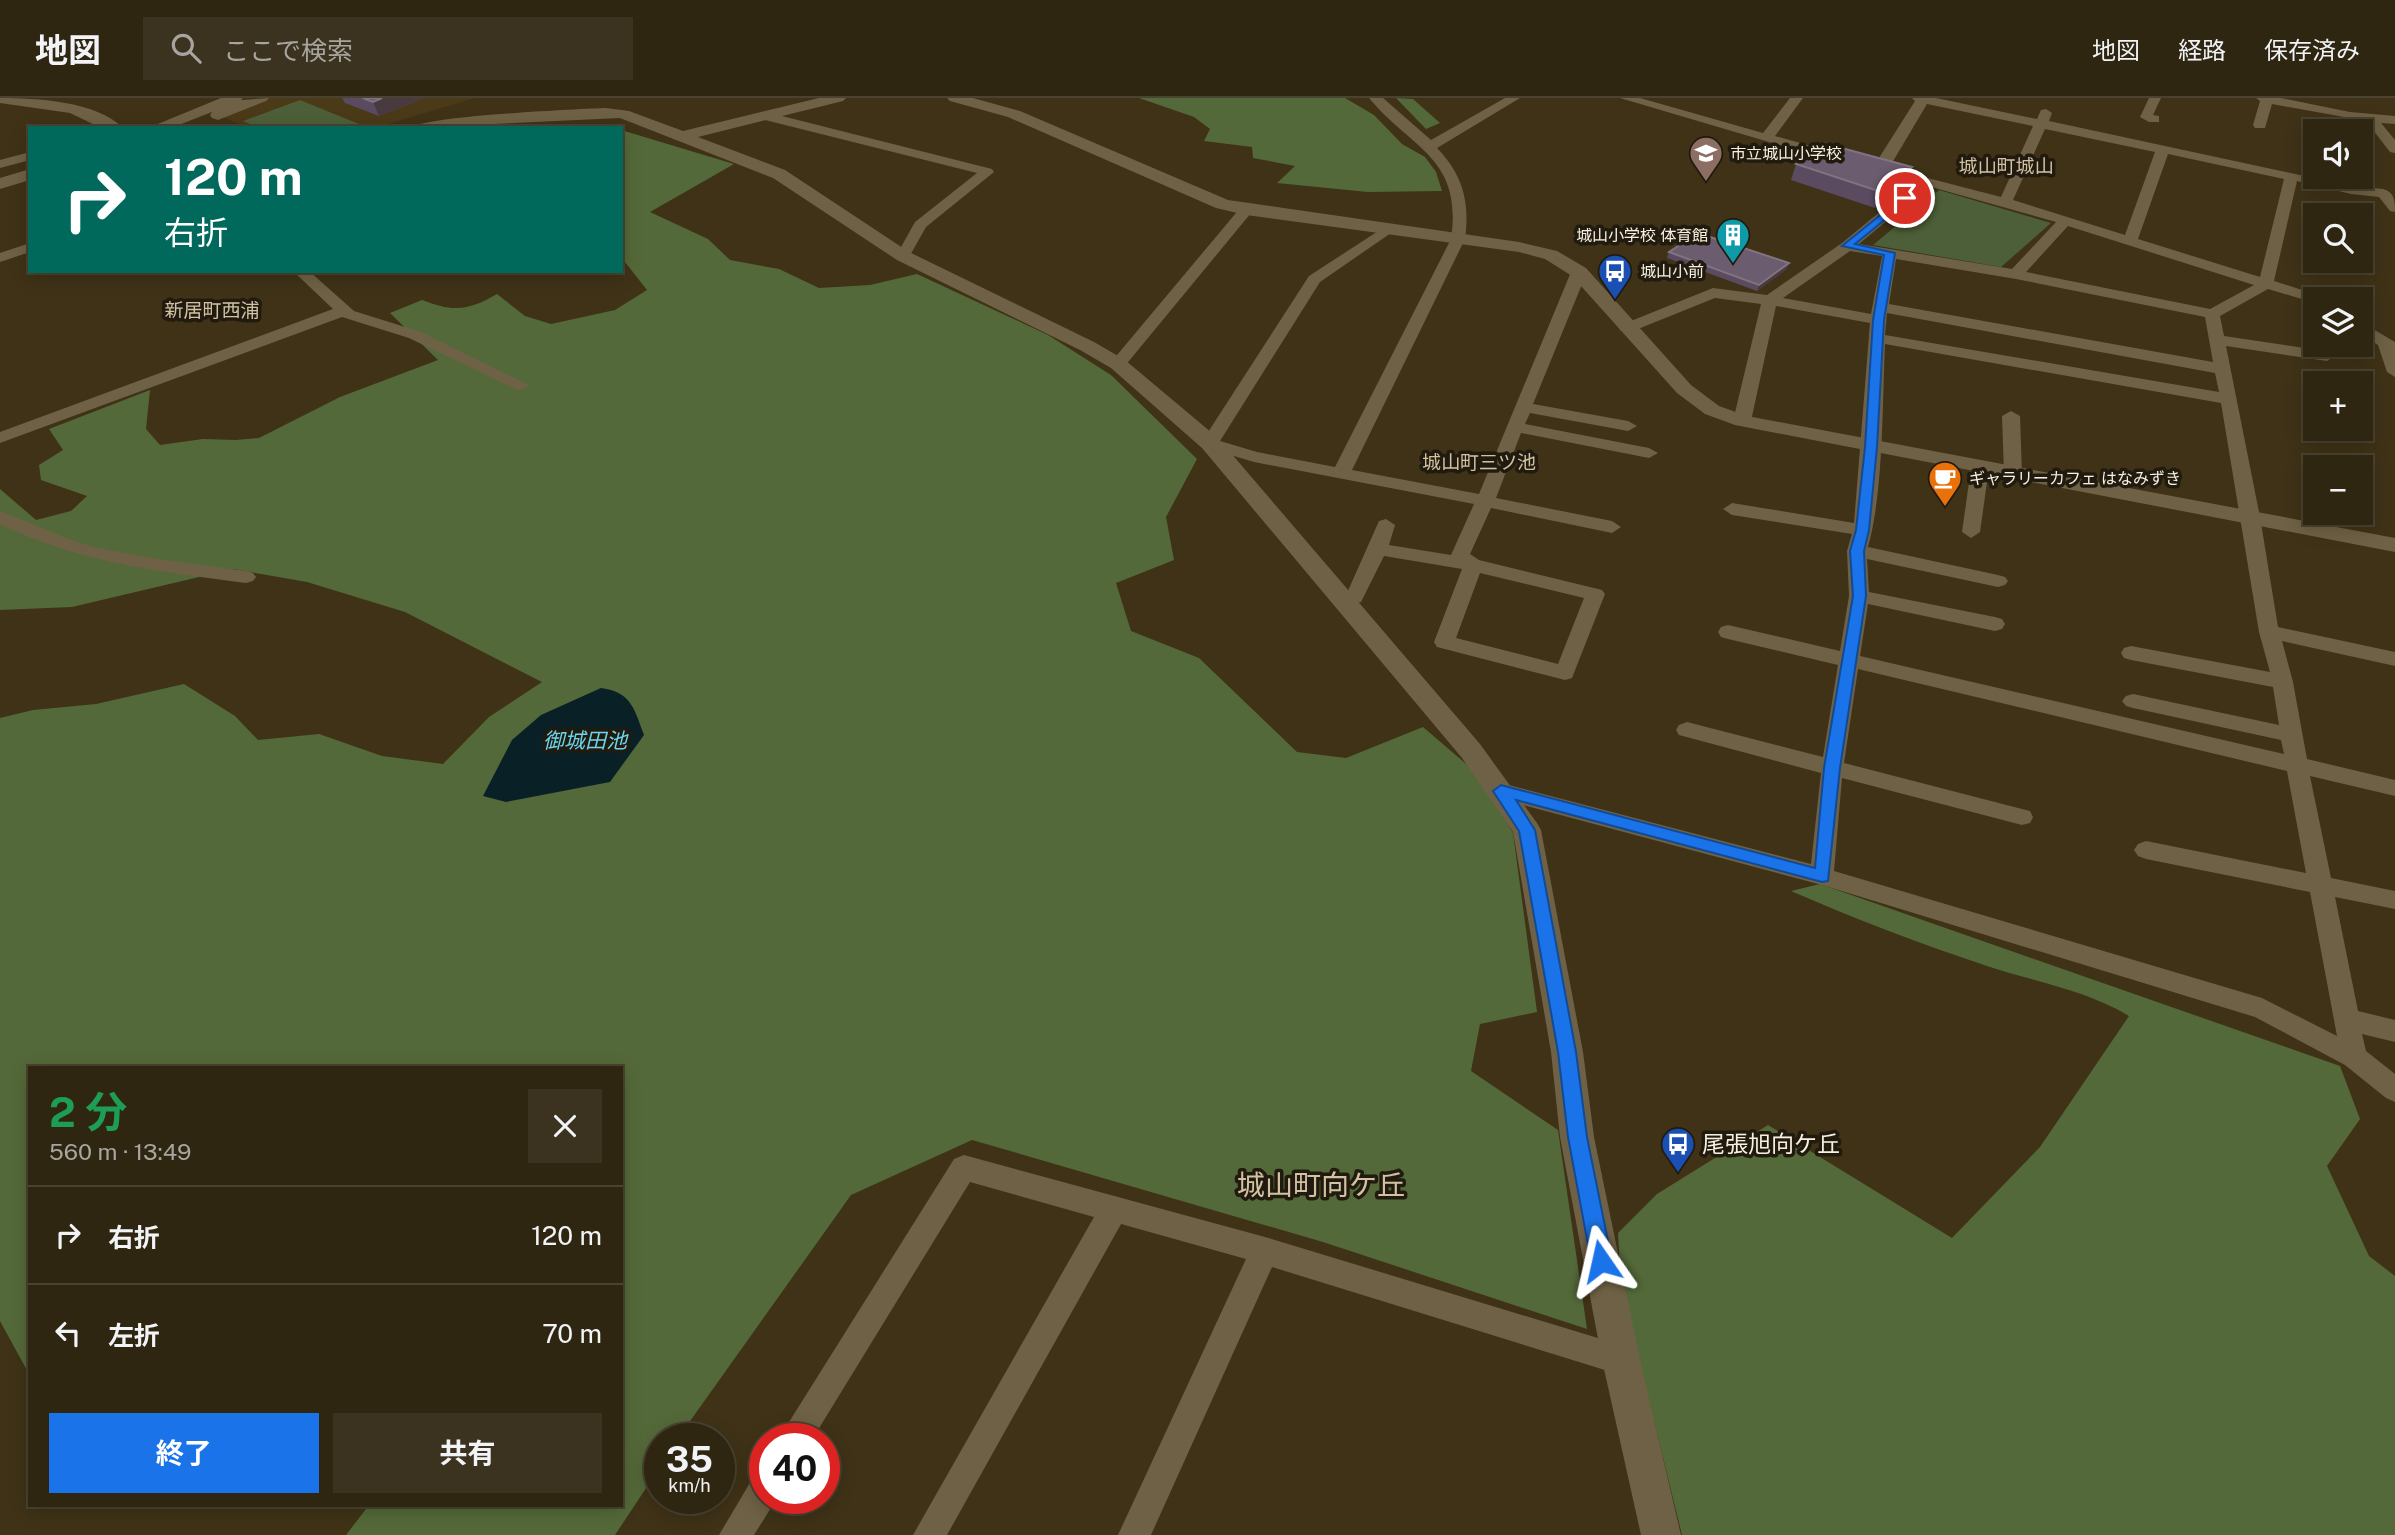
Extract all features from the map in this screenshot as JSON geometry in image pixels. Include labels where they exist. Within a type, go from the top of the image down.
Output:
[{"type":"street","points":[[161,126],[235,98]]},
{"type":"street","points":[[189,126],[261,98]]},
{"type":"street","points":[[680,137],[838,98]]},
{"type":"street","points":[[955,98],[1014,114],[1222,204],[1246,210],[1541,252],[1562,260],[1579,272],[1684,389],[1712,410],[1742,421],[2395,545]]},
{"type":"street","points":[[1342,474],[1458,239],[1463,223],[1460,192],[1450,171],[1429,147],[1375,98]]},
{"type":"street","points":[[1429,147],[1514,98]]},
{"type":"street","points":[[1626,98],[1924,182],[2005,202],[2303,295]]},
{"type":"street","points":[[1659,107],[1671,98]]},
{"type":"street","points":[[1767,137],[1797,98]]},
{"type":"street","points":[[1868,166],[1921,98],[2043,118],[2163,149],[2351,190],[2389,193],[2395,208]]},
{"type":"street","points":[[2154,119],[2146,117],[2155,98]]},
{"type":"street","points":[[2357,98],[2395,149]]},
{"type":"street","points":[[0,99],[74,109],[111,126]]},
{"type":"street","points":[[2260,125],[2265,99],[2300,102],[2373,118],[2395,120]]},
{"type":"street","points":[[428,126],[579,116],[608,111],[623,114],[779,174],[903,256],[1087,346],[1118,364],[1210,443],[1471,751],[1527,830],[1567,1052],[1577,1137],[1621,1360],[1661,1535]]},
{"type":"street","points":[[766,116],[986,172],[920,225],[903,256]]},
{"type":"street","points":[[2005,202],[2043,118]]},
{"type":"street","points":[[2130,241],[2163,149]]},
{"type":"street","points":[[0,164],[28,157]]},
{"type":"street","points":[[0,184],[28,175]]},
{"type":"street","points":[[1847,246],[2017,274],[2212,314],[2266,284],[2291,176]]},
{"type":"street","points":[[1742,421],[1770,300],[1847,246],[1924,182]]},
{"type":"street","points":[[0,194],[28,185]]},
{"type":"street","points":[[1118,364],[1246,210]]},
{"type":"street","points":[[2017,274],[2065,221]]},
{"type":"street","points":[[1210,443],[1314,279],[1386,230]]},
{"type":"street","points":[[0,258],[28,248]]},
{"type":"street","points":[[1822,876],[1832,768],[1859,596],[1857,551],[1863,530],[1871,447],[1879,314],[1890,253]]},
{"type":"street","points":[[1473,565],[1460,556],[1579,272]]},
{"type":"street","points":[[302,273],[344,311],[415,335],[521,385]]},
{"type":"street","points":[[1627,328],[1713,293],[1879,314],[2222,369]]},
{"type":"street","points":[[0,438],[344,311]]},
{"type":"street","points":[[2212,314],[2251,517],[2269,632],[2283,682],[2354,1057]]},
{"type":"street","points":[[2373,335],[2392,347],[2395,372]]},
{"type":"street","points":[[1877,338],[2228,399]]},
{"type":"street","points":[[2218,340],[2303,352]]},
{"type":"street","points":[[1524,407],[1628,426]]},
{"type":"street","points":[[2011,416],[2013,474]]},
{"type":"street","points":[[1516,427],[1649,453]]},
{"type":"street","points":[[1210,443],[1254,457],[1612,527]]},
{"type":"street","points":[[1971,532],[1980,468]]},
{"type":"street","points":[[1732,509],[1863,530]]},
{"type":"street","points":[[0,517],[57,543],[114,559],[246,577]]},
{"type":"street","points":[[1342,600],[1354,598],[1378,549],[1386,525]]},
{"type":"street","points":[[1378,549],[1473,565],[1595,594],[1565,673],[1444,642],[1473,565]]},
{"type":"street","points":[[1857,551],[1998,581]]},
{"type":"street","points":[[1859,596],[1995,624]]},
{"type":"street","points":[[1728,632],[2395,788]]},
{"type":"street","points":[[2269,632],[2395,659]]},
{"type":"street","points":[[2131,653],[2283,682]]},
{"type":"street","points":[[2133,701],[2291,735]]},
{"type":"street","points":[[1687,730],[2022,817]]},
{"type":"street","points":[[1501,791],[1822,876],[2262,1009],[2354,1057],[2395,1090]]},
{"type":"street","points":[[2146,850],[2395,900]]},
{"type":"street","points":[[2347,1019],[2395,1031]]},
{"type":"street","points":[[804,1423],[964,1168],[1265,1251],[1621,1360]]},
{"type":"street","points":[[929,1535],[1114,1209]]},
{"type":"street","points":[[1134,1535],[1265,1251]]},
{"type":"street","points":[[734,1535],[749,1512]]},
{"type":"shaded area","points":[[268,98],[475,98],[382,126],[244,126],[220,116]]},
{"type":"green space","points":[[1139,98],[1345,98],[1374,115],[1402,144],[1425,157],[1436,172],[1442,191],[1368,192],[1277,183],[1295,166],[1253,158],[1252,147],[1204,141],[1210,129],[1194,117]]},
{"type":"green space","points":[[1396,98],[1413,99],[1440,123],[1426,129]]},
{"type":"green space","points":[[300,100],[359,124],[254,126],[243,121]]},
{"type":"green space","points":[[623,131],[734,164],[650,212],[708,239],[730,260],[779,269],[819,288],[870,285],[917,274],[1048,335],[1111,375],[1197,459],[1166,517],[1174,560],[1116,583],[1131,631],[1199,658],[1297,752],[1346,758],[1423,727],[1479,775],[1513,833],[1537,1012],[1480,1024],[1471,1071],[1558,1130],[1587,1329],[1323,1242],[972,1140],[851,1195],[689,1423],[644,1423],[644,1491],[615,1535],[346,1535],[367,1507],[623,1507],[623,1066],[28,1066],[28,1372],[0,1321],[0,718],[33,710],[96,704],[184,684],[235,716],[258,740],[319,734],[382,756],[443,764],[489,717],[542,682],[405,612],[307,582],[233,569],[72,607],[0,610],[0,489],[36,520],[71,511],[87,496],[41,480],[39,465],[63,450],[49,429],[150,390],[146,429],[160,445],[203,439],[259,438],[340,397],[438,360],[390,313],[422,300],[443,307],[460,308],[477,304],[497,294],[525,316],[551,324],[615,310],[647,290],[623,260]]},
{"type":"green space","points":[[1939,190],[2051,223],[2001,267],[1873,245]]},
{"type":"green space","points":[[1820,884],[2340,1066],[2360,1119],[2327,1166],[2369,1256],[2395,1276],[2395,1535],[1682,1535],[1640,1364],[1622,1308],[1618,1233],[1657,1194],[1768,1125],[1952,1238],[2040,1147],[2129,1016],[2095,999],[1938,949],[1791,891]]},
{"type":"water","name":"御城田池","points":[[601,688],[619,693],[630,703],[644,735],[610,782],[506,802],[483,796],[512,740],[541,715]]},
{"type":"building","points":[[363,98],[382,98],[373,102]]},
{"type":"building","points":[[1823,143],[1912,167],[1881,192],[1796,164]]},
{"type":"building","name":"城山小学校 体育館","points":[[1698,233],[1789,263],[1759,285],[1669,252]]},
{"type":"place","name":"市立城山小学校","points":[[1706,183]]},
{"type":"place","name":"城山小学校 体育館","points":[[1733,265]]},
{"type":"place","name":"城山小前","points":[[1615,301]]},
{"type":"place","name":"ギャラリーカフェ はなみずき","points":[[1945,508]]},
{"type":"place","name":"尾張旭向ケ丘","points":[[1678,1174]]},
{"type":"district","name":"城山町城山","points":[[2006,166]]},
{"type":"district","name":"新居町西浦","points":[[212,310]]},
{"type":"district","name":"城山町三ツ池","points":[[1479,462]]},
{"type":"district","name":"城山町向ケ丘","points":[[1321,1185]]},
{"type":"route","points":[[1601,1261],[1577,1137],[1567,1052],[1527,830],[1501,791],[1822,876],[1832,768],[1859,596],[1857,551],[1863,530],[1871,447],[1878,320],[1890,253],[1847,246],[1905,198]]}]
